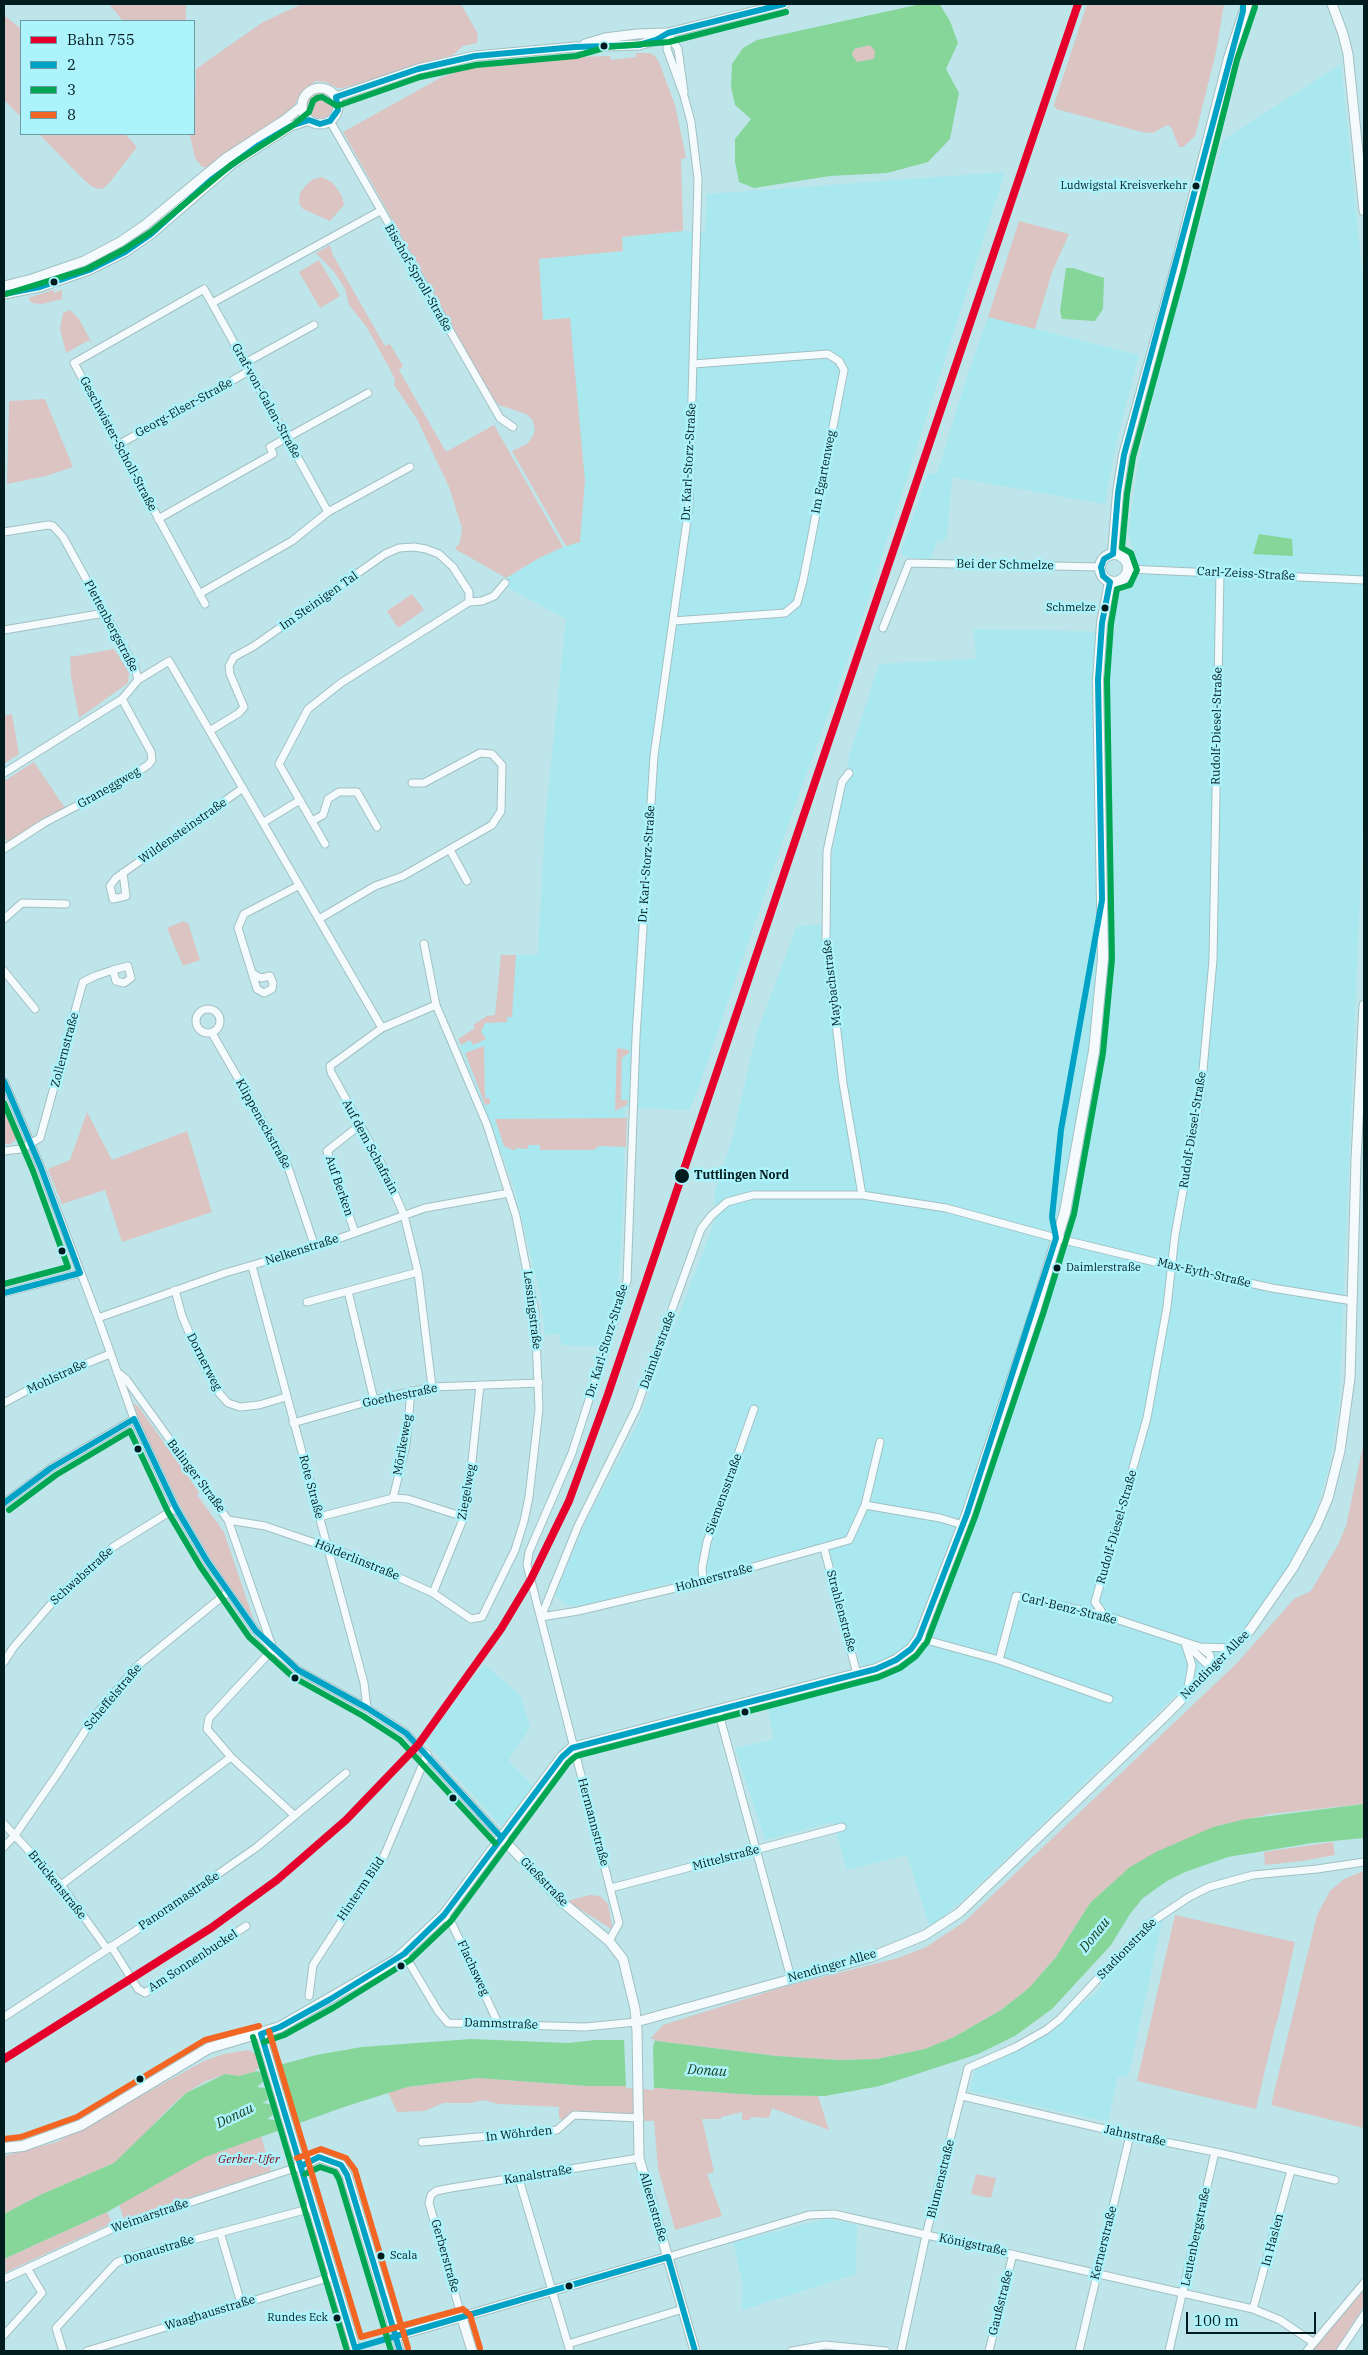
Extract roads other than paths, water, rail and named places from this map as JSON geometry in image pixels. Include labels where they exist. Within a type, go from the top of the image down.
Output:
[{"type":"main road","points":[[1114,554],[1118,494],[1124,455],[1244,6]]},
{"type":"main road","points":[[1114,554],[1124,558],[1128,569],[1124,579],[1110,582],[1103,576],[1100,567],[1104,559],[1114,554]]},
{"type":"main road","points":[[4,2148],[23,2146],[81,2126],[200,2053],[280,2027],[329,2000],[404,1954],[444,1915],[562,1757],[572,1748],[876,1669],[896,1660],[911,1649],[919,1638],[963,1525],[1064,1212],[1094,1051],[1103,958],[1098,680],[1101,635],[1110,582]]},
{"type":"street","points":[[336,97],[418,69],[475,56],[575,47],[638,44],[656,40],[668,33],[784,4]]},
{"type":"street","points":[[1332,4],[1348,54],[1364,211]]},
{"type":"street","name":"Dr. Karl-Storz-Straße","points":[[541,1617],[526,1565],[529,1552],[572,1453],[627,1281],[636,1037],[654,756],[689,506],[698,178],[691,122],[667,49],[668,33]]},
{"type":"street","name":"Dr. Karl-Storz-Straße","points":[[668,33],[678,49],[684,96]]},
{"type":"street","points":[[4,286],[32,280],[84,261],[120,242],[145,225],[226,158],[286,119],[302,106],[305,96],[313,90],[324,88],[336,97],[338,110],[330,121],[320,124],[310,120],[302,106]]},
{"type":"street","points":[[4,294],[40,287],[89,270],[125,252],[151,234],[232,164],[291,126],[310,120]]},
{"type":"street","name":"Bischof-Sproll-Straße","points":[[330,121],[500,418],[513,428]]},
{"type":"street","points":[[212,303],[380,211]]},
{"type":"street","name":"Graf-von-Galen-Straße","points":[[204,289],[328,512]]},
{"type":"street","name":"Geschwister-Scholl-Straße","points":[[204,289],[74,363],[205,604]]},
{"type":"street","points":[[245,363],[314,325]]},
{"type":"street","name":"Im Egartenweg","points":[[673,621],[785,613],[797,603],[803,581],[844,370],[839,361],[828,354],[693,364]]},
{"type":"street","name":"Georg-Elser-Straße","points":[[118,445],[249,371]]},
{"type":"street","points":[[158,519],[273,454],[270,447],[368,393]]},
{"type":"street","points":[[199,594],[292,541],[328,512],[410,467]]},
{"type":"street","name":"Plettenbergstraße","points":[[4,532],[53,526],[63,537],[134,668],[138,680],[122,699],[4,773]]},
{"type":"street","name":"Im Steinigen Tal","points":[[211,730],[244,707],[230,674],[229,666],[234,657],[254,646],[385,554],[399,548],[414,547],[426,548],[439,554],[453,567],[469,592],[469,602]]},
{"type":"street","name":"Bei der Schmelze","points":[[883,628],[909,563],[1100,567]]},
{"type":"street","name":"Carl-Zeiss-Straße","points":[[1128,569],[1364,580]]},
{"type":"street","name":"Rudolf-Diesel-Straße","points":[[1104,1615],[1096,1602],[1147,1418],[1165,1315],[1175,1235],[1202,1092],[1211,991],[1220,572]]},
{"type":"street","points":[[325,844],[279,764],[308,709],[340,683],[469,602],[482,601],[494,596],[505,583]]},
{"type":"street","points":[[4,630],[105,613]]},
{"type":"street","points":[[138,680],[169,661],[211,730],[298,886],[382,1028],[436,1005]]},
{"type":"street","name":"Graneggweg","points":[[4,847],[44,823],[120,783],[152,760],[151,752],[122,699]]},
{"type":"street","points":[[319,919],[375,886],[403,876],[492,826],[501,810],[502,765],[492,754],[480,753],[424,783],[412,783]]},
{"type":"street","name":"Maybachstraße","points":[[849,773],[842,782],[827,851],[826,938],[843,1083],[862,1195]]},
{"type":"street","name":"Wildensteinstraße","points":[[122,873],[243,788]]},
{"type":"street","points":[[312,821],[323,815],[328,798],[339,792],[357,792],[377,827]]},
{"type":"street","points":[[264,822],[300,800]]},
{"type":"street","points":[[450,850],[467,881]]},
{"type":"street","points":[[252,973],[238,928],[244,914],[298,886]]},
{"type":"street","points":[[4,919],[22,903],[66,904]]},
{"type":"street","name":"Lessingstraße","points":[[424,944],[436,1005],[487,1125],[509,1193],[525,1258],[535,1312],[539,1383],[536,1434],[524,1520],[502,1577],[482,1616],[478,1619]]},
{"type":"street","name":"Zollernstraße","points":[[32,1145],[40,1138],[83,982],[113,970]]},
{"type":"street","points":[[4,971],[35,1009]]},
{"type":"street","name":"Nendinger Allee","points":[[636,2022],[871,1957],[925,1935],[959,1914],[1250,1630],[1293,1568],[1317,1524],[1328,1498],[1346,1418],[1350,1378],[1356,1160],[1364,1005]]},
{"type":"street","name":"Auf dem Schafrain","points":[[382,1028],[336,1059],[330,1066],[330,1072],[381,1163],[404,1215],[418,1272],[426,1319],[432,1387]]},
{"type":"street","name":"Klippeneckstraße","points":[[212,1033],[287,1164],[314,1247]]},
{"type":"street","name":"Balinger Straße","points":[[4,1081],[32,1145],[134,1419],[176,1508],[228,1592],[256,1632],[298,1670],[367,1708],[406,1733],[425,1752]]},
{"type":"street","name":"Auf Berken","points":[[355,1233],[327,1151],[360,1125]]},
{"type":"street","points":[[4,1151],[21,1149],[32,1145]]},
{"type":"street","name":"Nelkenstraße","points":[[98,1318],[175,1290],[314,1247],[425,1208],[509,1193]]},
{"type":"street","name":"Daimlerstraße","points":[[541,1617],[578,1526],[636,1409],[701,1229],[711,1216],[727,1202],[754,1195],[862,1195],[946,1208],[1056,1238]]},
{"type":"street","name":"Max-Eyth-Straße","points":[[1056,1238],[1272,1288],[1352,1301]]},
{"type":"street","name":"Rote Straße","points":[[252,1266],[364,1683],[367,1708]]},
{"type":"street","points":[[307,1302],[418,1272]]},
{"type":"street","points":[[4,1293],[80,1274]]},
{"type":"street","name":"Dornerweg","points":[[175,1290],[182,1316],[200,1358],[220,1394],[228,1403],[240,1407],[259,1405],[286,1397]]},
{"type":"street","points":[[348,1291],[374,1400]]},
{"type":"street","name":"Mohlstraße","points":[[4,1403],[50,1378],[110,1354]]},
{"type":"street","name":"Balinger Straße","points":[[117,1372],[126,1380],[228,1520],[273,1649]]},
{"type":"street","name":"Goethestraße","points":[[293,1423],[374,1400],[432,1387],[539,1383]]},
{"type":"street","name":"Ziegelweg","points":[[434,1594],[464,1517],[470,1490],[480,1385]]},
{"type":"street","name":"Mörikeweg","points":[[393,1498],[406,1445],[411,1391]]},
{"type":"street","name":"Siemensstraße","points":[[704,1581],[702,1568],[707,1542],[754,1409]]},
{"type":"street","points":[[4,1504],[51,1468],[134,1419]]},
{"type":"street","name":"Hohnerstraße","points":[[541,1617],[578,1611],[704,1581],[850,1540],[865,1505],[880,1442]]},
{"type":"street","points":[[319,1517],[393,1498],[408,1499],[464,1517]]},
{"type":"street","points":[[865,1505],[940,1518],[963,1525]]},
{"type":"street","name":"Schwabstraße","points":[[4,1662],[13,1648],[57,1597],[114,1547],[176,1508]]},
{"type":"street","name":"Hölderlinstraße","points":[[228,1520],[288,1533],[372,1564],[434,1594],[471,1619],[478,1619]]},
{"type":"street","name":"Strahlenstraße","points":[[824,1548],[857,1674]]},
{"type":"street","name":"Scheffelstraße","points":[[4,1847],[15,1835],[94,1718],[136,1667],[228,1592]]},
{"type":"street","name":"Carl-Benz-Straße","points":[[999,1660],[1016,1596],[1104,1615],[1200,1647],[1232,1648]]},
{"type":"street","name":"Hermannstraße","points":[[541,1617],[572,1748],[619,1923],[609,1941]]},
{"type":"street","points":[[919,1638],[999,1660],[1109,1699]]},
{"type":"street","points":[[1185,1643],[1192,1665],[1188,1692]]},
{"type":"street","name":"Carl-Benz-Straße","points":[[1185,1643],[1211,1668]]},
{"type":"street","points":[[1200,1647],[1210,1655],[1211,1668]]},
{"type":"street","points":[[273,1649],[209,1718],[207,1729],[215,1741],[231,1757],[294,1815]]},
{"type":"street","points":[[718,1710],[791,1978]]},
{"type":"street","name":"Gießstraße","points":[[425,1752],[561,1901],[609,1941]]},
{"type":"street","name":"Hinterm Bild","points":[[309,1996],[313,1965],[384,1856],[425,1752]]},
{"type":"street","points":[[61,1886],[231,1757]]},
{"type":"street","name":"Panoramastraße","points":[[4,2017],[257,1847],[346,1773]]},
{"type":"street","name":"Brückenstraße","points":[[4,1824],[61,1886],[123,1967]]},
{"type":"street","name":"Mittelstraße","points":[[611,1888],[842,1827]]},
{"type":"street","name":"Stadionstraße","points":[[962,2096],[968,2068],[1016,2047],[1046,2030],[1060,2019],[1150,1923],[1189,1896],[1209,1887],[1253,1875],[1364,1862]]},
{"type":"street","name":"Flachsweg","points":[[444,1915],[452,1924],[498,2023]]},
{"type":"street","name":"Am Sonnenbuckel","points":[[123,1967],[138,1989],[145,1993],[246,1926]]},
{"type":"street","points":[[609,1941],[623,1959],[636,2022]]},
{"type":"street","name":"Dammstraße","points":[[404,1954],[446,2022],[585,2027],[636,2022]]},
{"type":"street","name":"Alleenstraße","points":[[636,2022],[640,2118],[639,2158],[695,2351]]},
{"type":"street","points":[[261,2034],[292,2129],[312,2208],[355,2350]]},
{"type":"street","name":"Jahnstraße","points":[[962,2096],[1130,2136],[1215,2152],[1335,2180]]},
{"type":"street","name":"Blumenstraße","points":[[901,2351],[926,2235],[962,2096]]},
{"type":"street","name":"In Wöhrden","points":[[422,2142],[557,2130],[574,2115],[640,2118]]},
{"type":"street","name":"Kernerstraße","points":[[1079,2351],[1130,2136]]},
{"type":"street","name":"Leutenbergstraße","points":[[1170,2351],[1215,2152]]},
{"type":"street","points":[[301,2166],[319,2158],[341,2165],[347,2175],[400,2351]]},
{"type":"street","name":"Kanalstraße","points":[[436,2191],[639,2158]]},
{"type":"street","name":"Weimarstraße","points":[[4,2279],[118,2226],[301,2166]]},
{"type":"street","name":"In Haslen","points":[[1253,2309],[1291,2170]]},
{"type":"street","points":[[519,2178],[569,2348],[683,2309]]},
{"type":"street","name":"Gerberstraße","points":[[436,2191],[431,2195],[429,2203],[472,2351]]},
{"type":"street","name":"Donaustraße","points":[[63,2351],[56,2328],[116,2263],[220,2232],[312,2208]]},
{"type":"street","name":"Königstraße","points":[[396,2336],[668,2257],[773,2224],[822,2213],[1013,2254],[1253,2309],[1280,2320],[1314,2343]]},
{"type":"street","points":[[220,2232],[242,2303]]},
{"type":"street","name":"Gaußstraße","points":[[989,2351],[1013,2254]]},
{"type":"street","points":[[4,2335],[42,2293],[27,2268]]},
{"type":"street","name":"Waaghausstraße","points":[[87,2351],[334,2276]]},
{"type":"street","points":[[1307,2351],[1364,2283]]},
{"type":"street","points":[[1340,2351],[1364,2315]]},
{"type":"street","points":[[792,2351],[825,2345],[886,2351]]},
{"type":"water","points":[[921,4],[940,5],[950,21],[958,43],[946,69],[959,93],[950,139],[928,162],[887,173],[830,176],[754,188],[739,182],[735,162],[735,139],[751,119],[735,105],[731,86],[732,64],[743,48],[757,40]],"holes":[[[870,45],[875,51],[874,59],[857,62],[852,55],[854,49]]]},
{"type":"water","points":[[1066,268],[1073,268],[1104,278],[1103,309],[1095,321],[1062,319],[1060,311]]},
{"type":"water","points":[[1259,534],[1292,539],[1293,556],[1253,554]]},
{"type":"water","name":"Donau","points":[[1364,1804],[1364,1838],[1312,1843],[1228,1857],[1185,1872],[1167,1881],[1143,1898],[1130,1914],[1111,1945],[1052,2009],[1015,2036],[978,2054],[880,2086],[825,2096],[756,2095],[478,2078],[407,2087],[344,2107],[205,2157],[107,2212],[4,2259],[4,2214],[40,2195],[114,2163],[186,2093],[225,2074],[239,2076],[316,2055],[362,2047],[471,2039],[568,2043],[595,2040],[649,2040],[776,2056],[839,2060],[877,2059],[925,2049],[954,2037],[1001,2010],[1029,1988],[1056,1957],[1090,1903],[1130,1867],[1156,1852],[1213,1827],[1246,1819]]},
{"type":"rail line","name":"755","points":[[4,2059],[211,1928],[277,1880],[346,1820],[418,1745],[501,1629],[531,1579],[569,1501],[607,1397],[1078,4]]},
{"type":"place","name":"Ludwigstal Kreisverkehr","points":[[1196,186]]},
{"type":"place","name":"Schmelze","points":[[1105,608]]},
{"type":"place","name":"Tuttlingen Nord","points":[[682,1176]]},
{"type":"place","name":"Daimlerstraße","points":[[1057,1268]]},
{"type":"place","name":"Scala","points":[[381,2256]]},
{"type":"place","name":"Rundes Eck","points":[[337,2318]]},
{"type":"park label","name":"Gerber-Ufer","points":[[249,2160]]}]
